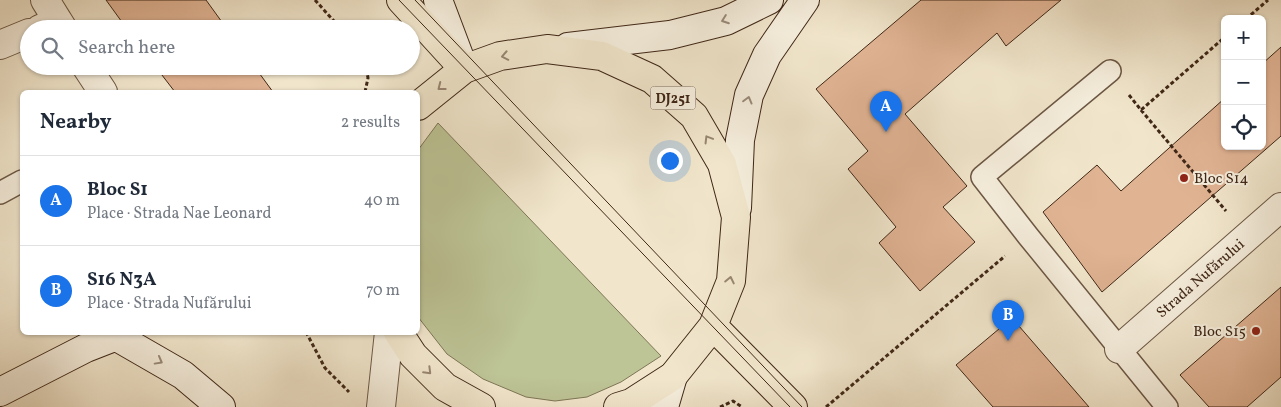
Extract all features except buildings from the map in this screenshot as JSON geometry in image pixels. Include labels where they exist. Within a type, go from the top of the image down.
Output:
[{"type":"main road","points":[[401,0],[419,20]]},
{"type":"main road","points":[[420,21],[464,69]]},
{"type":"main road","name":"DJ251","points":[[420,104],[464,69],[500,56],[547,49],[602,56],[652,79],[694,116],[722,164],[736,217],[731,281],[713,326],[673,376],[631,403],[618,407]]},
{"type":"main road","points":[[713,326],[793,407]]},
{"type":"main road","points":[[400,335],[413,355],[445,387],[481,407]]},
{"type":"street","points":[[438,0],[464,69]]},
{"type":"street","points":[[547,49],[670,36],[726,21],[769,0]]},
{"type":"street","points":[[736,217],[740,140],[749,95],[767,55],[804,0]]},
{"type":"street","points":[[0,45],[20,37]]},
{"type":"street","points":[[92,75],[101,90]]},
{"type":"street","name":"Strada Nufărului","points":[[1119,349],[1281,207]]},
{"type":"street","points":[[0,392],[86,348],[122,335],[183,375],[222,407]]},
{"type":"street","points":[[381,407],[389,335]]},
{"type":"street","name":"DJ251","points":[[664,407],[673,376]]},
{"type":"lane","points":[[1110,70],[982,177],[1167,407]]},
{"type":"lane","points":[[0,193],[20,182]]},
{"type":"path","points":[[315,0],[333,20]]},
{"type":"path","points":[[1251,15],[1268,0]]},
{"type":"path","points":[[1141,110],[1221,40]]},
{"type":"path","points":[[1110,70],[1141,110],[1248,237]]},
{"type":"path","points":[[365,90],[368,75]]},
{"type":"path","points":[[826,407],[1028,236]]},
{"type":"path","points":[[308,335],[325,368],[351,394]]},
{"type":"path","points":[[720,407],[733,401],[742,407]]},
{"type":"green space","points":[[438,123],[661,356],[621,382],[587,397],[555,401],[526,397],[483,379],[447,354],[420,320],[420,147]]},
{"type":"tram line","points":[[399,0],[418,20]]},
{"type":"tram line","points":[[415,0],[802,407]]},
{"type":"tram line","points":[[420,22],[790,407]]},
{"type":"place","name":"Bloc S1","points":[[886,132]]},
{"type":"place","name":"Bloc S14","points":[[1184,178]]},
{"type":"place","name":"Bloc S15","points":[[1256,331]]},
{"type":"place","name":"S16 N3A","points":[[1008,341]]}]
